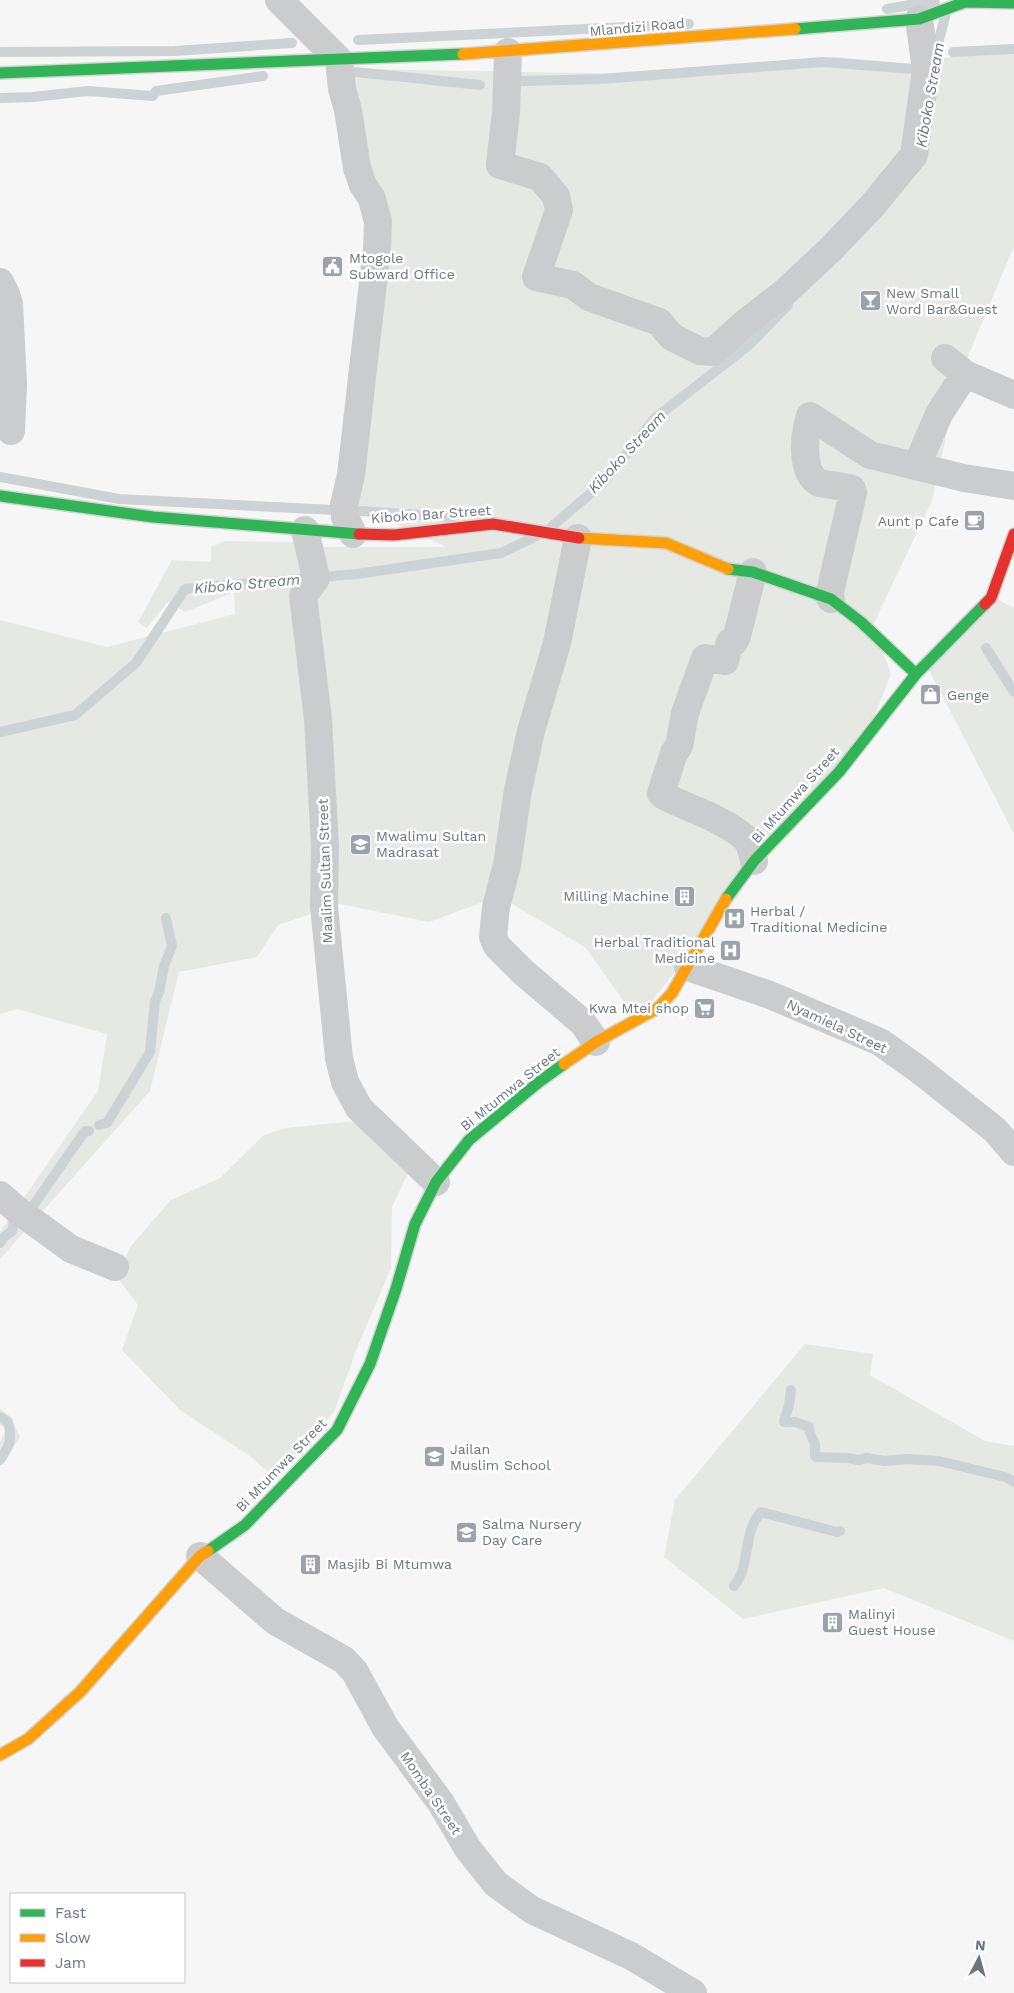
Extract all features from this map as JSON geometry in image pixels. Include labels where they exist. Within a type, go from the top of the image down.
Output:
[{"type":"street","points":[[279,0],[348,60],[342,89],[348,110],[357,168],[363,185],[372,199],[378,222],[377,249],[351,475],[344,506],[345,516],[353,534]]},
{"type":"street","points":[[965,1],[1014,3]]},
{"type":"street","name":"Mlandizi Road","points":[[0,73],[508,52],[919,19],[965,1]]},
{"type":"street","points":[[508,52],[506,112],[500,165],[540,177],[556,196],[559,210],[536,276],[573,284],[589,297],[659,322],[672,336],[700,351],[713,352],[745,323],[785,292],[832,248],[872,206],[914,155],[926,70],[919,19]]},
{"type":"street","points":[[0,282],[6,294],[8,304],[13,384],[11,432]]},
{"type":"street","points":[[923,468],[921,456],[939,414],[955,366],[1014,395]]},
{"type":"street","points":[[831,599],[829,596],[852,491],[849,488],[819,483],[810,474],[807,463],[805,433],[810,416],[870,455],[964,478],[1014,486]]},
{"type":"street","name":"Kiboko Bar Street","points":[[0,496],[153,517],[353,534],[394,535],[493,524],[578,538],[666,543],[730,570],[753,572],[831,599],[861,622],[916,674]]},
{"type":"street","name":"Maalim Sultan Street","points":[[305,530],[316,578],[303,596],[318,719],[325,847],[324,906],[339,1058],[345,1082],[359,1108],[436,1182]]},
{"type":"street","name":"Bi Mtumwa Street","points":[[0,1755],[28,1740],[80,1692],[200,1556],[245,1525],[337,1430],[370,1364],[396,1289],[415,1224],[436,1182],[469,1140],[539,1082],[596,1042],[658,1008],[672,993],[723,903],[754,861],[839,772],[916,674],[990,598],[1014,534]]},
{"type":"street","points":[[578,538],[557,643],[531,731],[518,790],[507,865],[496,908],[493,937],[498,946],[523,972],[582,1024],[596,1042]]},
{"type":"street","points":[[753,572],[738,636],[734,642],[730,642],[725,661],[705,658],[685,714],[678,746],[661,793],[744,837],[750,845],[754,861]]},
{"type":"street","name":"Nyamiela Street","points":[[688,967],[770,995],[880,1042],[918,1069],[995,1130],[1014,1152]]},
{"type":"street","points":[[0,1194],[16,1209],[71,1249],[115,1267]]},
{"type":"street","name":"Momba Street","points":[[200,1556],[275,1620],[338,1656],[355,1672],[385,1728],[441,1803],[468,1849],[496,1884],[532,1910],[638,1959],[693,1993]]},
{"type":"shaded area","points":[[1014,45],[1014,246],[958,380],[932,501],[873,625],[891,674],[872,722],[637,1020],[586,948],[499,896],[429,922],[340,904],[278,925],[257,957],[179,972],[150,1091],[0,1259],[0,1232],[98,1091],[107,1034],[17,1009],[0,1014],[0,620],[107,647],[235,614],[234,592],[185,612],[168,602],[147,628],[138,622],[172,560],[211,562],[211,547],[225,541],[299,542],[303,547],[446,547],[353,504],[380,283],[352,69],[647,74],[837,57],[913,64]]},
{"type":"shaded area","points":[[993,597],[1014,608],[1014,834],[929,670]]},
{"type":"shaded area","points":[[366,1120],[409,1171],[392,1207],[391,1268],[357,1348],[334,1412],[273,1477],[250,1456],[180,1410],[122,1350],[138,1305],[116,1276],[131,1246],[171,1200],[220,1178],[264,1135],[286,1128]]},
{"type":"shaded area","points":[[805,1344],[873,1354],[870,1375],[985,1441],[1014,1446],[1014,1641],[884,1588],[743,1619],[664,1557],[675,1500]]},
{"type":"shaded area","points":[[0,1409],[11,1417],[20,1437],[0,1466],[0,1442],[6,1429],[0,1425]]},
{"type":"waterway","points":[[887,9],[935,3]]},
{"type":"waterway","name":"Kiboko Stream","points":[[936,62],[935,55],[946,13]]},
{"type":"waterway","points":[[358,40],[689,24]]},
{"type":"waterway","points":[[0,52],[175,51],[292,43]]},
{"type":"waterway","points":[[953,52],[1014,49]]},
{"type":"waterway","points":[[512,80],[601,79],[823,62],[925,70]]},
{"type":"waterway","points":[[356,72],[480,85]]},
{"type":"waterway","points":[[0,98],[33,97],[88,91],[153,96],[156,91],[263,76]]},
{"type":"waterway","name":"Kiboko Stream","points":[[550,528],[604,482],[654,419],[749,345],[788,305]]},
{"type":"waterway","points":[[0,477],[119,499],[334,510]]},
{"type":"waterway","points":[[361,511],[452,517]]},
{"type":"waterway","name":"Kiboko Stream","points":[[0,732],[75,715],[136,663],[185,589],[357,574],[501,553],[535,537]]},
{"type":"waterway","points":[[986,648],[1014,692]]},
{"type":"waterway","points":[[99,1125],[107,1123],[150,1052],[155,1001],[159,992],[164,966],[172,946],[166,918]]},
{"type":"waterway","points":[[0,1243],[12,1231],[16,1209],[33,1206],[85,1131],[89,1131]]},
{"type":"waterway","points":[[791,1390],[784,1422],[795,1422],[809,1427],[815,1444],[816,1457],[858,1460],[867,1458],[885,1461],[907,1459],[939,1461],[1005,1477],[1014,1482]]},
{"type":"waterway","points":[[0,1417],[8,1422],[10,1433],[8,1447],[0,1460]]},
{"type":"waterway","points":[[734,1586],[742,1572],[753,1525],[761,1512],[837,1532],[840,1531]]},
{"type":"traffic: fast","points":[[795,29],[919,19],[965,2],[1014,3]]},
{"type":"traffic: fast","points":[[0,73],[463,54]]},
{"type":"traffic: fast","points":[[0,496],[153,517],[359,534]]},
{"type":"traffic: fast","points":[[728,569],[753,572],[831,599],[861,622],[916,674]]},
{"type":"traffic: fast","points":[[726,899],[754,861],[839,772],[916,674],[985,604]]},
{"type":"traffic: fast","points":[[208,1551],[245,1525],[337,1430],[370,1364],[396,1289],[415,1224],[436,1182],[469,1140],[539,1082],[564,1064]]},
{"type":"traffic: slow","points":[[463,54],[795,29]]},
{"type":"traffic: slow","points":[[579,538],[666,543],[728,569]]},
{"type":"traffic: slow","points":[[564,1064],[596,1042],[658,1008],[672,993],[726,899]]},
{"type":"traffic: slow","points":[[0,1755],[28,1739],[80,1692],[200,1556],[208,1551]]},
{"type":"traffic: jam","points":[[359,534],[394,535],[493,524],[579,538]]},
{"type":"traffic: jam","points":[[985,604],[991,598],[1014,534]]},
{"type":"place","name":"Mtogole Subward Office","points":[[333,266]]},
{"type":"place","name":"New Small Word Bar&Guest","points":[[870,301]]},
{"type":"place","name":"Aunt p Cafe","points":[[975,521]]},
{"type":"place","name":"Genge","points":[[931,695]]},
{"type":"place","name":"Mwalimu Sultan Madrasat","points":[[360,844]]},
{"type":"place","name":"Milling Machine","points":[[685,896]]},
{"type":"place","name":"Herbal / Traditional Medicine","points":[[734,919]]},
{"type":"place","name":"Herbal Traditional Medicine","points":[[731,950]]},
{"type":"place","name":"Kwa Mtei shop","points":[[705,1008]]},
{"type":"place","name":"Jailan Muslim School","points":[[434,1457]]},
{"type":"place","name":"Salma Nursery Day Care","points":[[466,1532]]},
{"type":"place","name":"Masjib Bi Mtumwa","points":[[311,1564]]},
{"type":"place","name":"Malinyi Guest House","points":[[832,1622]]}]
